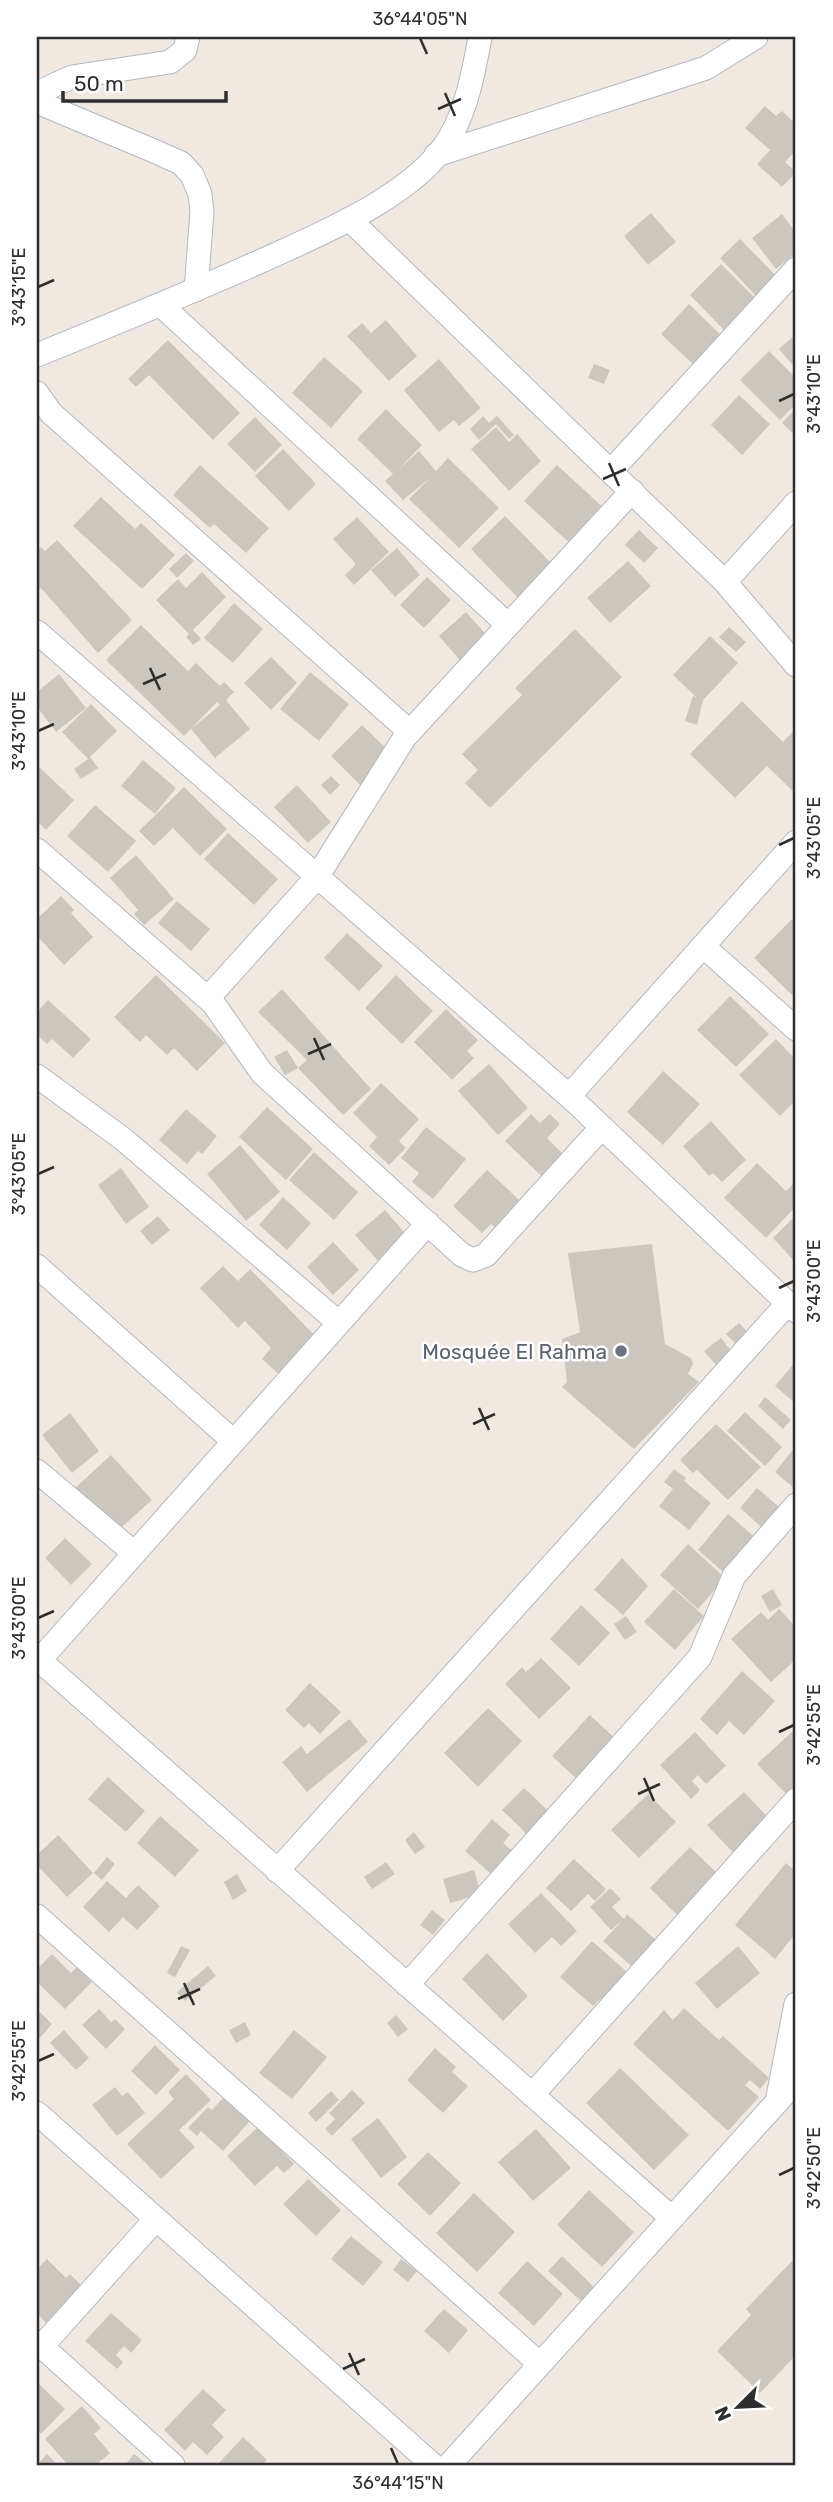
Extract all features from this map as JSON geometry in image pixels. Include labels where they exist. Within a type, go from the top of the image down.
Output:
[{"type":"street","points":[[37,93],[72,77],[170,61],[185,50],[188,37]]},
{"type":"street","points":[[37,355],[196,290],[349,219],[401,186],[449,140],[459,119],[480,37]]},
{"type":"street","points":[[436,155],[706,68],[756,37]]},
{"type":"street","points":[[37,102],[181,163],[192,175],[200,194],[202,212],[196,290]]},
{"type":"street","points":[[349,219],[725,582],[796,666]]},
{"type":"street","points":[[611,471],[796,269]]},
{"type":"street","points":[[161,305],[509,625]]},
{"type":"street","points":[[37,393],[51,413],[410,732]]},
{"type":"street","points":[[208,998],[317,877],[410,732],[632,491]]},
{"type":"street","points":[[725,582],[796,503]]},
{"type":"street","points":[[37,632],[569,1096],[792,1307],[277,1871]]},
{"type":"street","points":[[569,1096],[796,842]]},
{"type":"street","points":[[37,850],[208,998],[262,1073],[462,1255],[473,1260],[486,1255],[602,1127]]},
{"type":"street","points":[[703,946],[796,1029]]},
{"type":"street","points":[[37,1076],[123,1139],[338,1322]]},
{"type":"street","points":[[428,1223],[37,1660],[672,2218]]},
{"type":"street","points":[[37,1266],[232,1440]]},
{"type":"street","points":[[37,1471],[134,1552]]},
{"type":"street","points":[[407,1985],[700,1657],[734,1576],[796,1505]]},
{"type":"street","points":[[532,2095],[796,1800]]},
{"type":"street","points":[[37,1916],[540,2364]]},
{"type":"street","points":[[777,2102],[796,2004]]},
{"type":"street","points":[[449,2465],[796,2081]]},
{"type":"street","points":[[37,2113],[433,2465]]},
{"type":"street","points":[[156,2219],[39,2344],[173,2465]]},
{"type":"building","points":[[765,106],[776,116],[782,111],[796,124],[796,150],[785,162],[796,172],[782,187],[757,164],[770,150],[745,128]]},
{"type":"building","points":[[651,213],[676,242],[648,265],[624,236]]},
{"type":"building","points":[[782,214],[796,233],[796,253],[776,269],[752,238]]},
{"type":"building","points":[[740,239],[781,281],[761,301],[720,258]]},
{"type":"building","points":[[721,264],[758,301],[726,332],[690,295]]},
{"type":"building","points":[[689,304],[725,339],[697,368],[661,334]]},
{"type":"building","points":[[386,320],[417,356],[389,381],[347,336],[362,323],[371,333]]},
{"type":"building","points":[[796,334],[796,369],[779,349]]},
{"type":"building","points":[[168,340],[240,413],[213,440],[149,375],[136,387],[128,379]]},
{"type":"building","points":[[769,351],[796,378],[796,404],[780,420],[740,380]]},
{"type":"building","points":[[324,357],[363,391],[331,428],[292,393]]},
{"type":"building","points":[[439,359],[481,408],[459,426],[454,420],[439,432],[404,390]]},
{"type":"building","points":[[594,364],[610,370],[604,384],[588,378]]},
{"type":"building","points":[[739,395],[770,424],[742,455],[711,425]]},
{"type":"building","points":[[796,408],[796,436],[782,423]]},
{"type":"building","points":[[386,409],[422,445],[399,469],[419,451],[436,471],[448,458],[499,508],[459,548],[409,499],[430,478],[403,500],[385,481],[393,474],[357,439]]},
{"type":"building","points":[[483,416],[489,423],[497,416],[514,435],[509,439],[496,424],[479,440],[470,429]]},
{"type":"building","points":[[255,417],[282,445],[255,472],[227,444]]},
{"type":"building","points":[[496,427],[509,442],[517,434],[541,461],[509,491],[471,449]]},
{"type":"building","points":[[283,449],[316,484],[289,511],[255,476]]},
{"type":"building","points":[[200,465],[269,528],[246,553],[214,524],[210,528],[173,495]]},
{"type":"building","points":[[557,465],[608,512],[575,548],[524,501]]},
{"type":"building","points":[[101,497],[135,529],[141,523],[175,555],[142,589],[73,526]]},
{"type":"building","points":[[505,516],[552,564],[518,598],[471,549]]},
{"type":"building","points":[[357,517],[389,552],[354,585],[345,575],[356,564],[333,539]]},
{"type":"building","points":[[639,530],[658,548],[644,563],[625,545]]},
{"type":"building","points":[[57,540],[132,620],[98,653],[41,588],[37,592],[37,551],[41,547],[45,551]]},
{"type":"building","points":[[397,548],[420,575],[395,597],[371,570]]},
{"type":"building","points":[[186,553],[194,561],[177,578],[169,569]]},
{"type":"building","points":[[628,561],[651,586],[610,623],[587,598]]},
{"type":"building","points":[[202,572],[226,597],[193,630],[201,639],[193,645],[186,637],[189,634],[156,600],[178,579],[186,588]]},
{"type":"building","points":[[427,577],[451,600],[424,628],[400,605]]},
{"type":"building","points":[[234,603],[263,629],[233,663],[204,638]]},
{"type":"building","points":[[466,612],[491,640],[464,665],[439,636]]},
{"type":"building","points":[[141,625],[188,671],[196,663],[220,686],[224,682],[234,692],[226,700],[250,729],[215,758],[191,729],[220,705],[217,702],[184,736],[106,660]]},
{"type":"building","points":[[729,627],[746,642],[736,652],[719,637]]},
{"type":"building","points":[[575,629],[622,677],[490,808],[465,783],[478,770],[462,754],[522,695],[515,688]]},
{"type":"building","points":[[710,636],[738,663],[703,700],[697,725],[685,721],[693,696],[697,698],[673,675]]},
{"type":"building","points":[[271,657],[297,683],[271,710],[244,683]]},
{"type":"building","points":[[310,672],[349,704],[319,741],[280,709]]},
{"type":"building","points":[[59,674],[86,708],[56,732],[37,707],[37,692]]},
{"type":"building","points":[[742,701],[783,742],[794,730],[796,732],[796,794],[767,766],[735,798],[690,754]]},
{"type":"building","points":[[91,704],[117,731],[90,757],[98,768],[81,779],[74,769],[88,759],[62,732]]},
{"type":"building","points":[[362,725],[391,753],[360,785],[331,756]]},
{"type":"building","points":[[143,760],[176,788],[155,814],[121,786]]},
{"type":"building","points":[[38,766],[74,800],[46,830],[37,821]]},
{"type":"building","points":[[331,776],[340,785],[330,795],[321,785]]},
{"type":"building","points":[[297,785],[331,822],[308,843],[274,807]]},
{"type":"building","points":[[184,787],[227,829],[200,856],[173,828],[154,846],[139,831]]},
{"type":"building","points":[[95,805],[136,841],[108,872],[67,836]]},
{"type":"building","points":[[228,833],[278,879],[254,905],[204,859]]},
{"type":"building","points":[[136,855],[174,899],[144,925],[134,914],[138,910],[110,878]]},
{"type":"building","points":[[61,896],[74,910],[71,913],[93,937],[64,965],[37,936],[37,919]]},
{"type":"building","points":[[177,901],[210,929],[191,951],[158,923]]},
{"type":"building","points":[[792,919],[796,923],[796,990],[792,995],[754,958]]},
{"type":"building","points":[[347,933],[383,966],[359,991],[324,958]]},
{"type":"building","points":[[156,975],[225,1043],[197,1071],[174,1048],[167,1055],[146,1035],[140,1042],[114,1017]]},
{"type":"building","points":[[396,975],[433,1011],[402,1044],[365,1008]]},
{"type":"building","points":[[282,989],[371,1089],[343,1115],[298,1068],[307,1060],[258,1012]]},
{"type":"building","points":[[730,996],[769,1034],[736,1067],[697,1030]]},
{"type":"building","points":[[48,1000],[91,1039],[73,1058],[52,1039],[47,1044],[37,1035],[37,1012]]},
{"type":"building","points":[[446,1009],[478,1040],[467,1051],[474,1058],[452,1080],[414,1042]]},
{"type":"building","points":[[776,1039],[796,1060],[796,1100],[780,1116],[739,1075]]},
{"type":"building","points":[[287,1050],[298,1068],[285,1075],[274,1057]]},
{"type":"building","points":[[489,1064],[528,1108],[498,1135],[458,1091]]},
{"type":"building","points":[[663,1071],[700,1104],[663,1145],[627,1112]]},
{"type":"building","points":[[381,1083],[419,1119],[399,1141],[406,1148],[389,1165],[369,1146],[377,1137],[353,1113]]},
{"type":"building","points":[[267,1107],[313,1149],[286,1180],[239,1137]]},
{"type":"building","points":[[186,1109],[217,1136],[202,1154],[198,1151],[187,1164],[159,1140]]},
{"type":"building","points":[[531,1114],[540,1123],[550,1114],[560,1124],[547,1138],[575,1166],[554,1188],[505,1141]]},
{"type":"building","points":[[711,1121],[746,1160],[722,1182],[713,1173],[709,1176],[683,1146]]},
{"type":"building","points":[[426,1127],[466,1159],[433,1199],[412,1182],[419,1173],[401,1158]]},
{"type":"building","points":[[240,1145],[280,1192],[246,1221],[207,1174]]},
{"type":"building","points":[[314,1152],[358,1192],[334,1220],[289,1180]]},
{"type":"building","points":[[757,1163],[786,1191],[796,1181],[796,1206],[766,1238],[724,1198]]},
{"type":"building","points":[[121,1168],[149,1207],[126,1224],[98,1185]]},
{"type":"building","points":[[487,1170],[530,1210],[505,1237],[491,1224],[482,1233],[453,1206]]},
{"type":"building","points":[[283,1197],[311,1223],[287,1250],[259,1225]]},
{"type":"building","points":[[385,1210],[409,1238],[380,1263],[355,1235]]},
{"type":"building","points":[[796,1215],[796,1263],[773,1238]]},
{"type":"building","points":[[158,1216],[170,1230],[152,1245],[140,1231]]},
{"type":"building","points":[[333,1242],[359,1270],[333,1295],[307,1267]]},
{"type":"building","name":"Mosquée El Rahma","points":[[652,1244],[665,1344],[691,1358],[693,1364],[688,1374],[699,1382],[634,1449],[562,1387],[567,1382],[562,1339],[580,1332],[568,1253]]},
{"type":"building","points":[[223,1266],[238,1281],[250,1269],[324,1345],[282,1377],[262,1359],[271,1348],[245,1321],[238,1328],[200,1288]]},
{"type":"building","points":[[739,1323],[749,1334],[737,1345],[726,1334]]},
{"type":"building","points":[[721,1338],[736,1357],[720,1370],[704,1351]]},
{"type":"building","points":[[796,1361],[796,1404],[775,1386]]},
{"type":"building","points":[[765,1397],[791,1420],[783,1429],[758,1406]]},
{"type":"building","points":[[745,1412],[782,1447],[765,1466],[727,1431]]},
{"type":"building","points":[[70,1413],[99,1451],[72,1473],[42,1435]]},
{"type":"building","points":[[716,1424],[761,1467],[728,1500],[697,1470],[693,1473],[680,1460]]},
{"type":"building","points":[[796,1446],[796,1490],[775,1472]]},
{"type":"building","points":[[111,1455],[152,1500],[115,1533],[74,1489]]},
{"type":"building","points":[[674,1469],[711,1503],[689,1530],[659,1506],[673,1489],[664,1482]]},
{"type":"building","points":[[757,1488],[785,1512],[767,1532],[740,1508]]},
{"type":"building","points":[[728,1514],[758,1540],[728,1576],[698,1550]]},
{"type":"building","points":[[65,1538],[92,1564],[71,1585],[45,1558]]},
{"type":"building","points":[[688,1544],[725,1578],[698,1609],[660,1575]]},
{"type":"building","points":[[622,1558],[648,1586],[623,1615],[594,1590]]},
{"type":"building","points":[[674,1589],[704,1616],[675,1650],[644,1622]]},
{"type":"building","points":[[773,1589],[782,1605],[770,1612],[761,1596]]},
{"type":"building","points":[[581,1605],[610,1633],[579,1666],[550,1639]]},
{"type":"building","points":[[779,1609],[796,1627],[796,1659],[771,1682],[731,1639],[761,1612],[768,1620]]},
{"type":"building","points":[[626,1616],[637,1632],[625,1640],[614,1624]]},
{"type":"building","points":[[541,1658],[571,1688],[539,1719],[505,1684],[522,1667],[526,1672]]},
{"type":"building","points":[[742,1671],[775,1701],[744,1735],[729,1721],[717,1735],[700,1719]]},
{"type":"building","points":[[310,1683],[341,1712],[320,1734],[309,1723],[304,1728],[285,1710]]},
{"type":"building","points":[[488,1708],[522,1741],[478,1787],[444,1753]]},
{"type":"building","points":[[590,1715],[620,1743],[582,1784],[552,1756]]},
{"type":"building","points":[[349,1719],[368,1742],[307,1792],[282,1762],[301,1746],[307,1754]]},
{"type":"building","points":[[796,1728],[796,1792],[790,1798],[757,1764]]},
{"type":"building","points":[[695,1732],[726,1766],[706,1784],[698,1775],[692,1781],[700,1790],[691,1799],[660,1765]]},
{"type":"building","points":[[108,1777],[145,1811],[126,1832],[88,1799]]},
{"type":"building","points":[[524,1788],[558,1820],[536,1843],[502,1810]]},
{"type":"building","points":[[744,1792],[774,1824],[738,1858],[707,1825]]},
{"type":"building","points":[[648,1794],[676,1822],[639,1858],[611,1830]]},
{"type":"building","points":[[160,1816],[199,1850],[175,1877],[137,1843]]},
{"type":"building","points":[[492,1819],[510,1835],[503,1843],[518,1856],[498,1880],[465,1851]]},
{"type":"building","points":[[414,1832],[425,1847],[415,1854],[405,1840]]},
{"type":"building","points":[[58,1835],[93,1873],[67,1897],[37,1865],[37,1855]]},
{"type":"building","points":[[690,1847],[723,1879],[683,1921],[650,1888]]},
{"type":"building","points":[[107,1857],[115,1864],[102,1880],[94,1873]]},
{"type":"building","points":[[574,1859],[606,1889],[595,1901],[588,1894],[571,1911],[546,1888]]},
{"type":"building","points":[[386,1862],[395,1874],[372,1889],[364,1877]]},
{"type":"building","points":[[786,1863],[796,1872],[796,1921],[793,1925],[796,1933],[775,1959],[735,1925]]},
{"type":"building","points":[[474,1870],[481,1894],[450,1903],[443,1879]]},
{"type":"building","points":[[237,1874],[247,1891],[233,1900],[224,1882]]},
{"type":"building","points":[[107,1881],[126,1898],[138,1885],[160,1906],[137,1930],[123,1917],[109,1932],[83,1907]]},
{"type":"building","points":[[610,1888],[621,1899],[612,1907],[624,1919],[627,1914],[660,1944],[637,1971],[603,1941],[622,1921],[611,1930],[590,1907]]},
{"type":"building","points":[[541,1893],[577,1931],[561,1946],[552,1937],[535,1953],[508,1924]]},
{"type":"building","points":[[432,1910],[445,1920],[433,1935],[420,1925]]},
{"type":"building","points":[[592,1941],[636,1980],[611,2008],[600,1999],[593,2006],[560,1977]]},
{"type":"building","points":[[181,1946],[190,1950],[175,1977],[167,1973]]},
{"type":"building","points":[[738,1946],[760,1973],[717,2009],[695,1983]]},
{"type":"building","points":[[487,1953],[528,1996],[503,2021],[462,1979]]},
{"type":"building","points":[[52,1954],[71,1973],[77,1967],[92,1982],[65,2009],[37,1982],[37,1969]]},
{"type":"building","points":[[208,1966],[216,1976],[185,2001],[177,1992]]},
{"type":"building","points":[[684,2008],[719,2040],[723,2036],[769,2078],[760,2089],[750,2080],[745,2085],[759,2097],[728,2131],[633,2044],[664,2010],[673,2020]]},
{"type":"building","points":[[37,2009],[52,2024],[37,2041]]},
{"type":"building","points":[[99,2009],[111,2022],[115,2019],[125,2029],[106,2049],[82,2025]]},
{"type":"building","points":[[396,2015],[408,2029],[398,2037],[387,2023]]},
{"type":"building","points":[[245,2022],[251,2035],[236,2043],[229,2030]]},
{"type":"building","points":[[64,2030],[89,2058],[76,2070],[50,2043]]},
{"type":"building","points":[[294,2030],[327,2057],[292,2099],[259,2073]]},
{"type":"building","points":[[155,2045],[180,2070],[156,2095],[131,2071]]},
{"type":"building","points":[[435,2048],[456,2067],[452,2072],[468,2086],[443,2113],[407,2080]]},
{"type":"building","points":[[620,2068],[689,2135],[654,2170],[586,2103]]},
{"type":"building","points":[[186,2074],[211,2100],[179,2130],[195,2147],[161,2179],[127,2144],[174,2099],[168,2092]]},
{"type":"building","points":[[115,2087],[122,2096],[128,2092],[145,2113],[117,2136],[92,2105]]},
{"type":"building","points":[[352,2090],[365,2103],[332,2136],[325,2129],[335,2119],[329,2113]]},
{"type":"building","points":[[331,2091],[339,2100],[316,2122],[308,2113]]},
{"type":"building","points":[[224,2097],[250,2121],[223,2151],[201,2131],[197,2136],[188,2128],[208,2107],[212,2110]]},
{"type":"building","points":[[378,2118],[407,2157],[381,2178],[351,2139]]},
{"type":"building","points":[[259,2126],[294,2164],[284,2173],[277,2166],[255,2186],[227,2156]]},
{"type":"building","points":[[536,2129],[571,2168],[533,2201],[498,2162]]},
{"type":"building","points":[[428,2152],[461,2183],[430,2216],[397,2184]]},
{"type":"building","points":[[308,2179],[341,2210],[316,2236],[283,2204]]},
{"type":"building","points":[[589,2190],[634,2232],[602,2267],[557,2225]]},
{"type":"building","points":[[474,2193],[515,2232],[477,2272],[436,2233]]},
{"type":"building","points":[[351,2236],[383,2262],[363,2286],[331,2259]]},
{"type":"building","points":[[562,2256],[594,2287],[581,2301],[548,2271]]},
{"type":"building","points":[[47,2259],[66,2278],[70,2274],[85,2289],[48,2325],[37,2313],[37,2269]]},
{"type":"building","points":[[401,2259],[417,2271],[408,2282],[393,2270]]},
{"type":"building","points":[[527,2261],[563,2294],[534,2326],[498,2293]]},
{"type":"building","points":[[792,2261],[796,2265],[796,2355],[760,2393],[717,2351],[751,2315],[746,2309]]},
{"type":"building","points":[[444,2309],[468,2330],[449,2353],[424,2331]]},
{"type":"building","points":[[111,2313],[142,2340],[131,2353],[124,2346],[116,2355],[123,2362],[117,2369],[85,2341]]},
{"type":"building","points":[[37,2382],[65,2409],[41,2434],[37,2429]]},
{"type":"building","points":[[203,2389],[226,2410],[212,2425],[224,2437],[207,2455],[193,2442],[185,2451],[164,2430]]},
{"type":"building","points":[[82,2406],[101,2428],[94,2434],[110,2453],[96,2465],[68,2465],[45,2439]]},
{"type":"building","points":[[243,2437],[267,2460],[262,2465],[217,2465]]},
{"type":"building","points":[[47,2454],[58,2465],[37,2465]]},
{"type":"building","points":[[134,2454],[148,2465],[125,2465]]},
{"type":"place","name":"Mosquée El Rahma","points":[[621,1351]]}]
